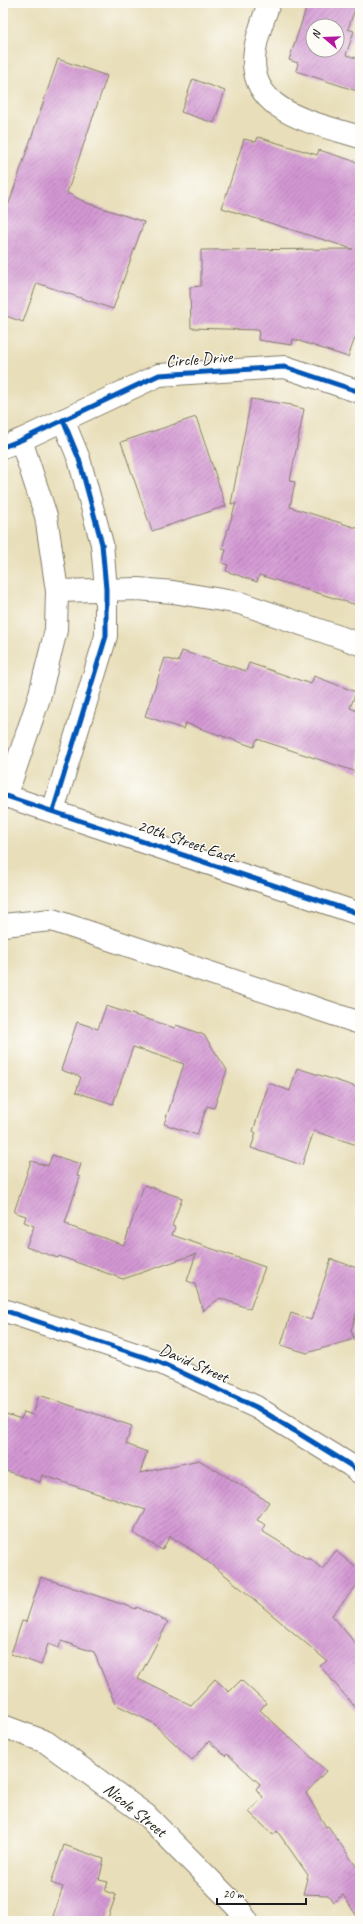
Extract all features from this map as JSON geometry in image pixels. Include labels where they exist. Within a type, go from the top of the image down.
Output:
[{"type":"street","points":[[269,3],[254,50],[254,64],[262,90],[270,100],[290,115],[360,137]]},
{"type":"street","name":"Circle Drive","points":[[12,444],[159,375],[285,367],[360,392]]},
{"type":"street","points":[[53,810],[106,636],[106,589],[102,544],[78,459],[63,420]]},
{"type":"street","points":[[4,795],[39,698],[56,630],[57,591],[46,516],[12,444]]},
{"type":"street","points":[[57,591],[138,589],[173,592],[240,603],[360,644]]},
{"type":"street","name":"20th Street East","points":[[4,795],[53,810],[360,914]]},
{"type":"street","points":[[3,925],[52,920],[360,1022]]},
{"type":"street","name":"David Street","points":[[3,1310],[159,1362],[256,1407],[350,1465],[360,1473]]},
{"type":"street","name":"Nicole Street","points":[[3,1726],[46,1742],[146,1815],[239,1909],[247,1921]]},
{"type":"building","points":[[308,3],[357,3],[348,29],[354,31],[346,55],[360,59],[360,92],[296,71],[298,63],[289,60]]},
{"type":"building","points":[[58,59],[107,76],[67,193],[87,203],[144,222],[113,309],[37,283],[23,322],[3,315],[3,221]]},
{"type":"building","points":[[193,79],[225,91],[214,123],[181,112]]},
{"type":"building","points":[[258,137],[317,155],[319,150],[360,163],[360,339],[355,338],[348,357],[293,339],[292,345],[258,340],[259,330],[191,328],[190,287],[201,286],[201,250],[353,249],[222,208],[244,139],[256,142]]},
{"type":"building","points":[[251,399],[292,405],[304,409],[290,481],[295,482],[290,507],[360,529],[360,606],[259,575],[257,582],[226,571],[228,565],[222,563],[226,550],[222,549],[236,503],[231,504]]},
{"type":"building","points":[[196,417],[226,506],[152,531],[121,442]]},
{"type":"building","points":[[182,651],[246,671],[249,663],[311,684],[314,676],[356,692],[350,708],[360,712],[360,773],[257,739],[254,747],[185,723],[183,729],[145,716],[165,658],[178,662]]},
{"type":"building","points":[[106,1006],[175,1028],[176,1025],[204,1035],[227,1070],[214,1108],[207,1106],[197,1135],[164,1124],[184,1064],[133,1047],[113,1104],[76,1092],[81,1077],[61,1070],[77,1022],[98,1029]]},
{"type":"building","points":[[297,1068],[360,1088],[360,1146],[314,1131],[302,1165],[251,1148],[256,1133],[253,1131],[269,1083],[290,1091]]},
{"type":"building","points":[[52,1155],[81,1164],[77,1176],[80,1177],[65,1223],[69,1224],[69,1226],[124,1245],[144,1185],[182,1198],[172,1226],[175,1227],[172,1235],[265,1267],[250,1309],[220,1298],[203,1311],[195,1284],[187,1281],[196,1254],[123,1279],[59,1256],[58,1258],[26,1247],[34,1226],[24,1222],[26,1216],[14,1212],[31,1161],[48,1166]]},
{"type":"building","points":[[331,1259],[360,1269],[360,1303],[351,1330],[354,1339],[307,1353],[281,1345],[291,1313],[311,1320]]},
{"type":"building","points":[[39,1395],[132,1426],[126,1444],[147,1452],[140,1473],[199,1460],[269,1502],[257,1520],[266,1525],[262,1531],[307,1559],[311,1559],[322,1569],[336,1551],[360,1571],[360,1582],[332,1615],[360,1649],[360,1713],[320,1666],[327,1661],[225,1575],[170,1536],[162,1550],[133,1533],[146,1510],[42,1475],[40,1482],[3,1470],[3,1413],[21,1419],[24,1412],[33,1415]]},
{"type":"building","points":[[41,1577],[136,1609],[137,1607],[168,1622],[138,1679],[191,1705],[215,1679],[229,1692],[241,1680],[266,1703],[260,1710],[326,1771],[306,1793],[326,1827],[328,1826],[360,1872],[360,1921],[343,1895],[333,1902],[328,1895],[303,1894],[308,1875],[277,1831],[273,1835],[249,1812],[263,1797],[256,1789],[260,1784],[227,1754],[225,1756],[209,1741],[192,1760],[153,1723],[115,1704],[94,1652],[61,1641],[59,1648],[48,1644],[41,1665],[11,1654],[22,1621],[26,1622]]},
{"type":"building","points":[[64,1845],[104,1859],[99,1880],[108,1882],[105,1891],[116,1895],[107,1921],[67,1921],[53,1916],[63,1887],[51,1883]]},
{"type":"cycle path","points":[[3,447],[159,375],[285,367],[360,392]]},
{"type":"cycle path","points":[[53,811],[106,636],[106,589],[102,544],[79,459],[63,420]]},
{"type":"cycle path","points":[[3,795],[360,914]]},
{"type":"cycle path","points":[[3,1310],[159,1362],[256,1407],[350,1465],[360,1473]]}]
